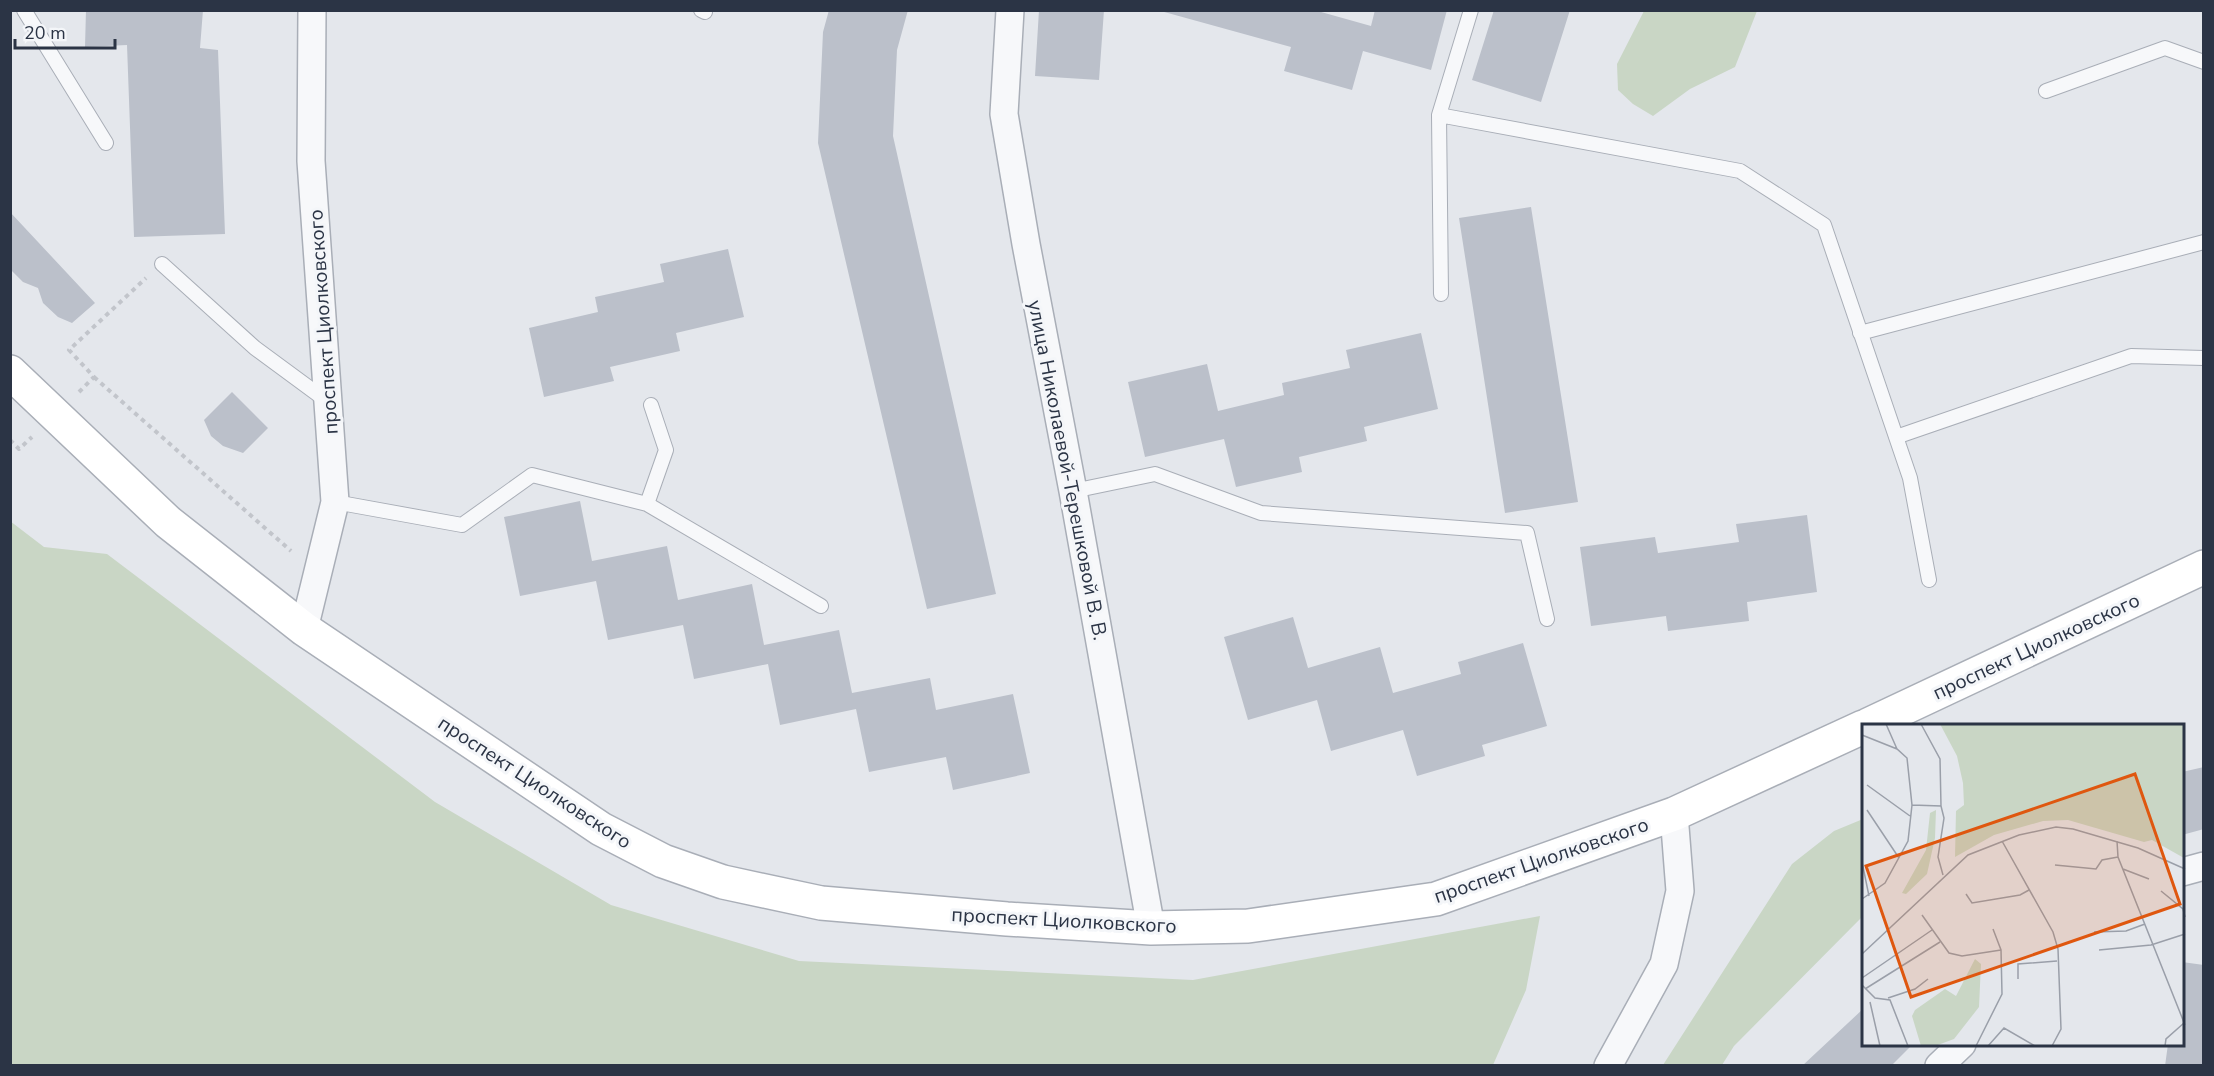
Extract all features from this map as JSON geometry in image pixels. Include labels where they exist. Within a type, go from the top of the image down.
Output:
[{"type":"main road","name":"проспект Циолковского","points":[[10,372],[168,522],[304,629],[601,829],[663,861],[723,882],[821,903],[1007,919],[1151,928],[1248,926],[1436,899],[1674,814],[1862,727]]},
{"type":"main road","name":"проспект Циолковского","points":[[1870,724],[2204,567]]},
{"type":"street","name":"проспект Циолковского","points":[[304,629],[335,502],[311,161],[312,10]]},
{"type":"street","name":"улица Николаевой-Терешковой В. В.","points":[[1010,10],[1004,114],[1151,928]]},
{"type":"street","points":[[1608,1065],[1664,964],[1680,891],[1674,814]]},
{"type":"street","points":[[2184,871],[2204,866]]},
{"type":"lane","points":[[24,10],[106,143]]},
{"type":"lane","points":[[1441,294],[1439,115],[1471,10]]},
{"type":"lane","points":[[2046,91],[2165,48],[2204,62]]},
{"type":"lane","points":[[1439,115],[1740,171],[1824,225],[1910,477],[1929,580]]},
{"type":"lane","points":[[1860,333],[2204,242]]},
{"type":"lane","points":[[162,264],[255,348],[328,402]]},
{"type":"lane","points":[[1896,437],[2131,356],[2204,358]]},
{"type":"lane","points":[[646,504],[666,450],[651,405]]},
{"type":"lane","points":[[1073,491],[1155,474],[1261,513],[1527,533],[1547,619]]},
{"type":"lane","points":[[335,502],[462,525],[532,475],[646,504],[821,606]]},
{"type":"path","points":[[106,314],[162,264]]},
{"type":"path","points":[[94,377],[318,574]]},
{"type":"green space","points":[[1644,10],[1757,11],[1735,67],[1690,89],[1653,116],[1633,104],[1618,90],[1617,64]]},
{"type":"green space","points":[[10,521],[44,547],[107,554],[435,802],[611,905],[799,961],[1193,980],[1540,916],[1526,990],[1493,1065],[11,1065]]},
{"type":"green space","points":[[1862,819],[1862,917],[1734,1046],[1722,1065],[1663,1065],[1792,864],[1834,831]]},
{"type":"building","points":[[86,10],[203,10],[200,48],[218,50],[225,234],[134,237],[127,45],[85,47]]},
{"type":"building","points":[[829,10],[908,10],[897,50],[893,136],[996,594],[927,609],[818,143],[823,32]]},
{"type":"building","points":[[1039,10],[1104,10],[1099,80],[1035,76]]},
{"type":"building","points":[[1157,10],[1314,10],[1371,26],[1375,10],[1447,10],[1431,70],[1363,51],[1352,90],[1284,71],[1291,47]]},
{"type":"building","points":[[1494,10],[1570,10],[1541,102],[1472,80]]},
{"type":"building","points":[[1531,207],[1578,502],[1505,513],[1459,218]]},
{"type":"building","points":[[10,212],[95,303],[72,323],[58,317],[43,303],[38,288],[23,282],[10,269]]},
{"type":"building","points":[[728,249],[744,317],[676,333],[680,351],[610,367],[614,381],[544,397],[529,328],[598,312],[595,297],[664,282],[660,264]]},
{"type":"building","points":[[1421,333],[1438,409],[1364,427],[1367,441],[1299,457],[1302,472],[1236,487],[1224,439],[1145,457],[1128,382],[1207,364],[1218,411],[1284,395],[1282,383],[1350,368],[1346,350]]},
{"type":"building","points":[[232,392],[268,428],[243,453],[223,446],[211,436],[204,420]]},
{"type":"building","points":[[580,501],[592,561],[667,546],[678,600],[752,584],[764,645],[839,630],[852,693],[930,678],[936,710],[1013,694],[1030,773],[953,790],[946,757],[869,772],[856,709],[780,725],[768,664],[694,679],[683,625],[608,640],[596,581],[520,596],[504,517]]},
{"type":"building","points":[[1807,515],[1817,592],[1747,602],[1749,621],[1668,631],[1666,616],[1591,626],[1580,547],[1655,537],[1658,553],[1739,542],[1736,524]]},
{"type":"building","points":[[1293,617],[1308,668],[1380,647],[1393,693],[1461,674],[1458,662],[1523,643],[1547,726],[1482,745],[1485,756],[1417,776],[1403,730],[1331,751],[1317,700],[1248,720],[1224,637]]},
{"type":"building","points":[[2204,767],[2204,829],[2184,834],[2184,772]]},
{"type":"building","points":[[2184,962],[2204,965],[2204,1066],[2165,1066],[2168,1046],[2184,1046]]},
{"type":"building","points":[[1862,1010],[1862,1046],[1911,1046],[1891,1066],[1802,1066]]}]
